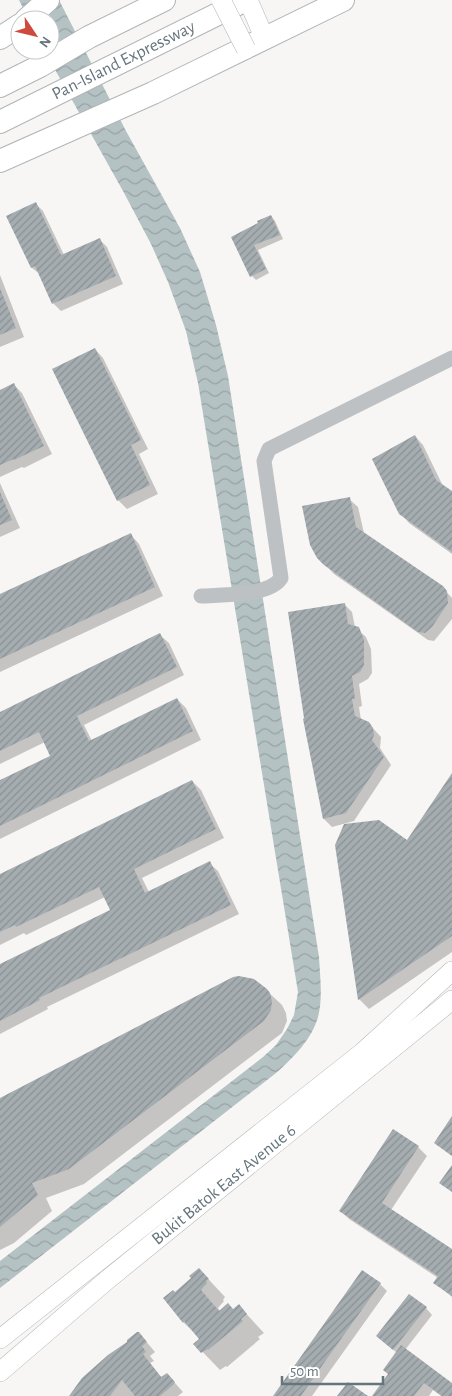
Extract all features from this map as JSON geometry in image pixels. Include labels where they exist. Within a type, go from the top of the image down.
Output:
[{"type":"highway","points":[[37,10],[48,0]]},
{"type":"highway","name":"Pan-Island Expressway","points":[[0,86],[40,66],[89,37],[164,0]]},
{"type":"highway","name":"Pan-Island Expressway","points":[[0,122],[247,0]]},
{"type":"highway","points":[[0,162],[153,93],[343,0]]},
{"type":"main road","points":[[221,0],[255,44]]},
{"type":"main road","points":[[247,0],[255,44]]},
{"type":"main road","name":"Bukit Batok East Avenue 6","points":[[0,1339],[363,1052],[452,971]]},
{"type":"main road","name":"Bukit Batok East Avenue 6","points":[[0,1372],[108,1280],[452,1000]]},
{"type":"street","points":[[201,596],[263,590],[278,583],[282,574],[264,461],[269,449],[452,358]]},
{"type":"water","points":[[19,0],[59,0],[126,131],[180,228],[200,272],[216,325],[228,376],[319,957],[321,995],[320,1010],[311,1033],[301,1048],[276,1073],[0,1288],[0,1261],[276,1045],[294,1015],[298,992],[198,383],[186,331],[168,282],[151,244],[50,60],[60,60],[60,10],[24,10]]},
{"type":"building","points":[[36,202],[61,255],[100,238],[116,276],[52,304],[35,266],[31,268],[6,216]]},
{"type":"building","points":[[271,215],[280,235],[254,245],[266,269],[250,277],[231,237]]},
{"type":"building","points":[[0,288],[16,328],[0,335]]},
{"type":"building","points":[[95,348],[141,440],[131,445],[150,485],[117,501],[52,369]]},
{"type":"building","points":[[14,383],[44,446],[0,465],[0,390]]},
{"type":"building","points":[[415,435],[436,480],[452,491],[452,552],[399,514],[372,459]]},
{"type":"building","points":[[0,492],[12,520],[0,525]]},
{"type":"building","points":[[350,497],[356,527],[443,586],[447,591],[448,603],[432,627],[425,633],[418,632],[324,565],[317,558],[310,545],[302,506]]},
{"type":"building","points":[[131,533],[155,587],[0,659],[0,594]]},
{"type":"building","points":[[345,603],[348,624],[359,627],[364,640],[364,665],[360,672],[352,676],[355,699],[352,699],[355,716],[369,722],[373,728],[374,735],[372,740],[384,757],[346,813],[323,819],[303,719],[288,612]]},
{"type":"building","points":[[160,633],[177,667],[77,716],[89,741],[177,698],[193,731],[0,826],[0,780],[50,756],[39,732],[0,751],[0,712]]},
{"type":"building","points":[[452,773],[452,936],[358,1000],[335,845],[344,824],[379,820],[407,840]]},
{"type":"building","points":[[192,780],[216,829],[134,869],[145,893],[210,861],[231,905],[39,998],[40,1000],[0,1021],[0,964],[110,910],[99,887],[16,927],[15,925],[0,932],[0,874]]},
{"type":"building","points":[[239,976],[254,979],[270,993],[272,1001],[271,1010],[264,1021],[69,1169],[32,1183],[38,1195],[0,1227],[0,1098],[233,977]]},
{"type":"building","points":[[452,1116],[452,1156],[434,1143]]},
{"type":"building","points":[[393,1129],[419,1146],[382,1203],[452,1249],[452,1296],[433,1283],[438,1276],[339,1211]]},
{"type":"building","points":[[452,1165],[452,1192],[439,1183]]},
{"type":"building","points":[[199,1268],[209,1279],[201,1290],[219,1311],[228,1303],[233,1309],[239,1304],[247,1314],[241,1319],[243,1321],[208,1350],[201,1353],[193,1344],[199,1339],[163,1298],[173,1290],[175,1292]]},
{"type":"building","points":[[362,1270],[381,1283],[301,1396],[273,1396]]},
{"type":"building","points":[[409,1294],[427,1307],[393,1350],[376,1336]]},
{"type":"building","points":[[137,1332],[147,1342],[142,1346],[146,1352],[143,1354],[161,1377],[167,1373],[175,1382],[173,1385],[160,1396],[135,1396],[122,1380],[110,1396],[69,1396],[82,1378]]},
{"type":"building","points":[[401,1345],[452,1383],[452,1396],[442,1396],[424,1383],[414,1396],[372,1396],[388,1374],[383,1370]]},
{"type":"building","points":[[348,1382],[368,1396],[337,1396]]}]
